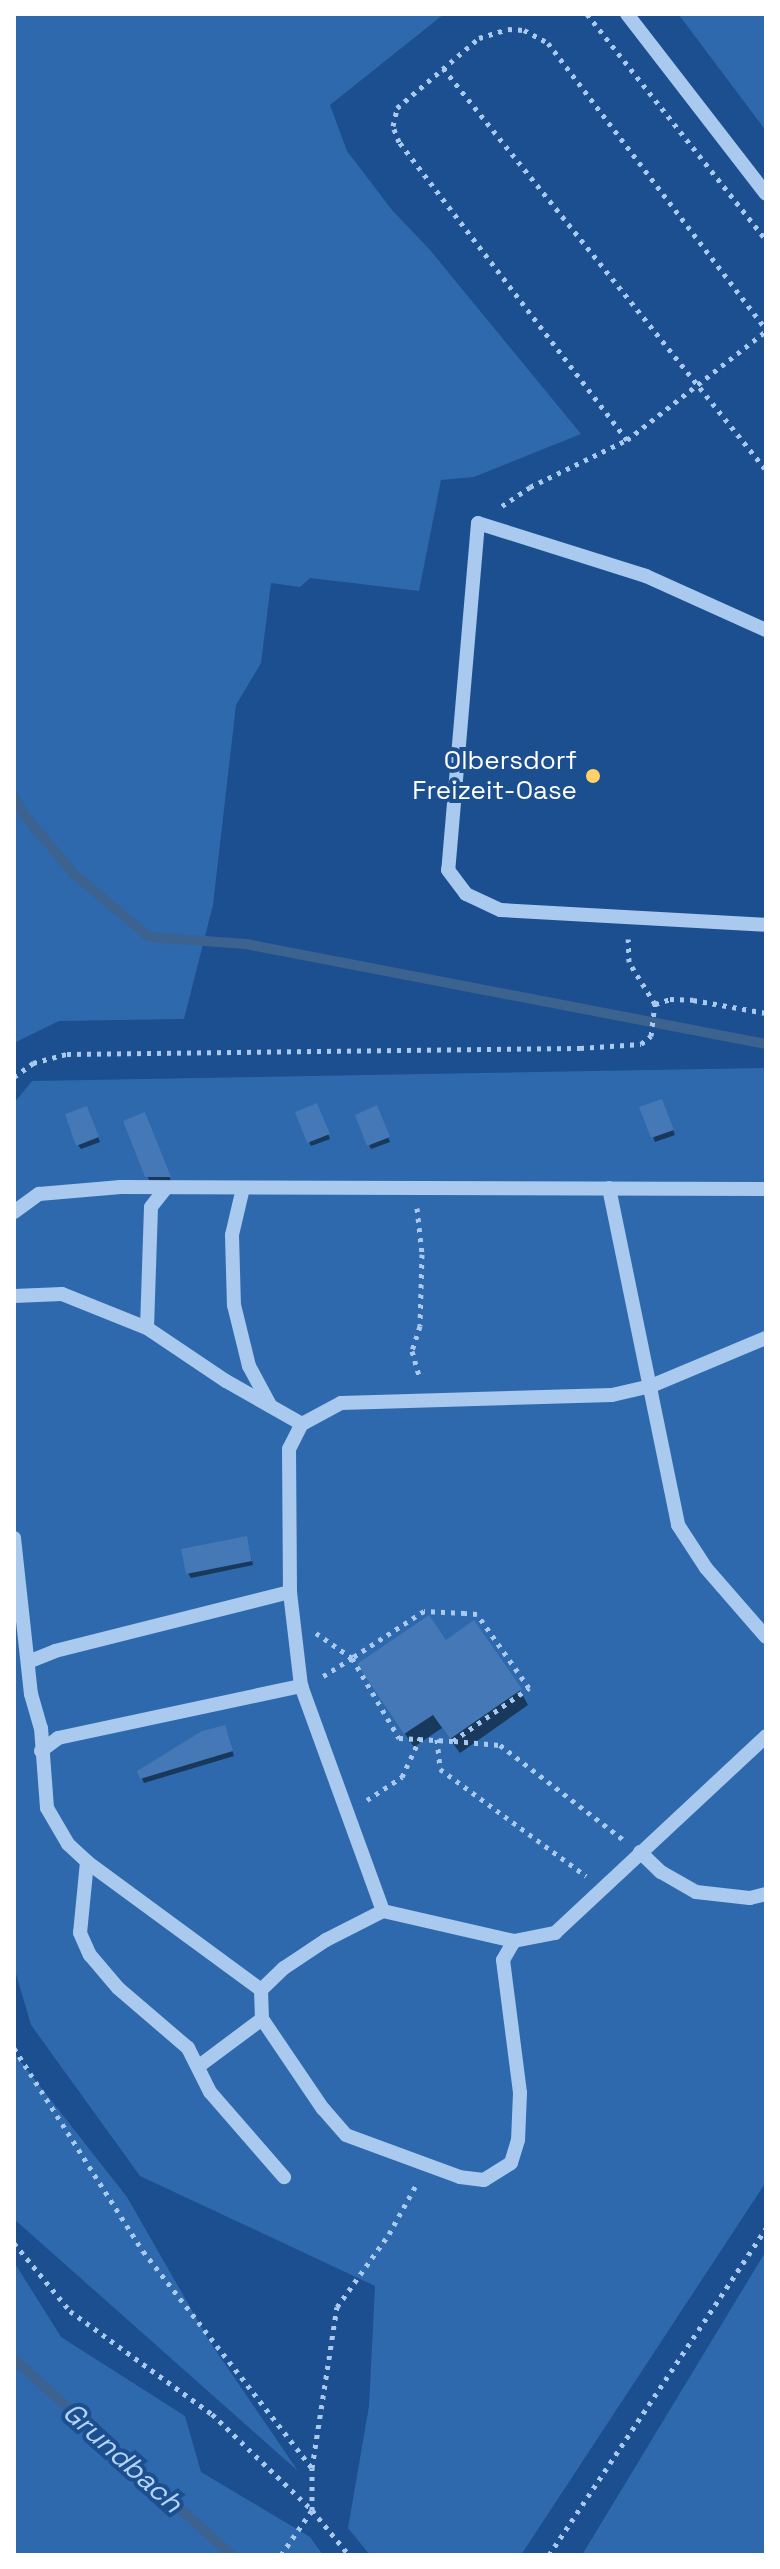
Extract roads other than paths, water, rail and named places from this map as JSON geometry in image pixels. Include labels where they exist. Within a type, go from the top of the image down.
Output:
[{"type":"street","points":[[627,14],[766,194]]},
{"type":"street","points":[[766,630],[646,576],[478,523],[448,870],[466,894],[501,910],[766,925]]},
{"type":"street","points":[[14,1212],[39,1194],[121,1187],[766,1189]]},
{"type":"street","points":[[147,1328],[151,1207],[166,1188]]},
{"type":"street","points":[[243,1188],[232,1235],[234,1305],[249,1366],[270,1405]]},
{"type":"street","points":[[609,1188],[651,1386],[661,1454],[678,1525],[706,1568],[766,1637]]},
{"type":"street","points":[[14,1296],[62,1294],[147,1328],[302,1424]]},
{"type":"street","points":[[383,1911],[301,1686],[290,1592],[289,1449],[302,1424],[341,1403],[612,1395],[651,1386],[766,1338]]},
{"type":"street","points":[[14,1538],[31,1694],[41,1728],[47,1808],[68,1844],[87,1862],[261,1990]]},
{"type":"street","points":[[28,1662],[55,1651],[290,1592]]},
{"type":"street","points":[[41,1751],[58,1738],[301,1686]]},
{"type":"street","points":[[514,1941],[503,1960],[520,2093],[518,2140],[511,2163],[484,2180],[460,2177],[346,2135],[323,2109],[262,2019],[261,1990],[284,1968],[326,1940],[383,1911],[514,1941],[555,1933],[766,1736]]},
{"type":"street","points":[[640,1852],[661,1872],[696,1892],[750,1898],[766,1894]]},
{"type":"street","points":[[87,1862],[80,1933],[90,1955],[118,1988],[188,2048],[210,2092],[231,2120],[284,2177]]},
{"type":"street","points":[[199,2066],[262,2019]]},
{"type":"waterway","points":[[14,797],[25,816],[74,874],[149,937],[246,944],[766,1044]]},
{"type":"waterway","name":"Grundbach","points":[[14,2359],[232,2555]]},
{"type":"place","name":"Olbersdorf Freizeit-Oase","points":[[593,776]]}]
